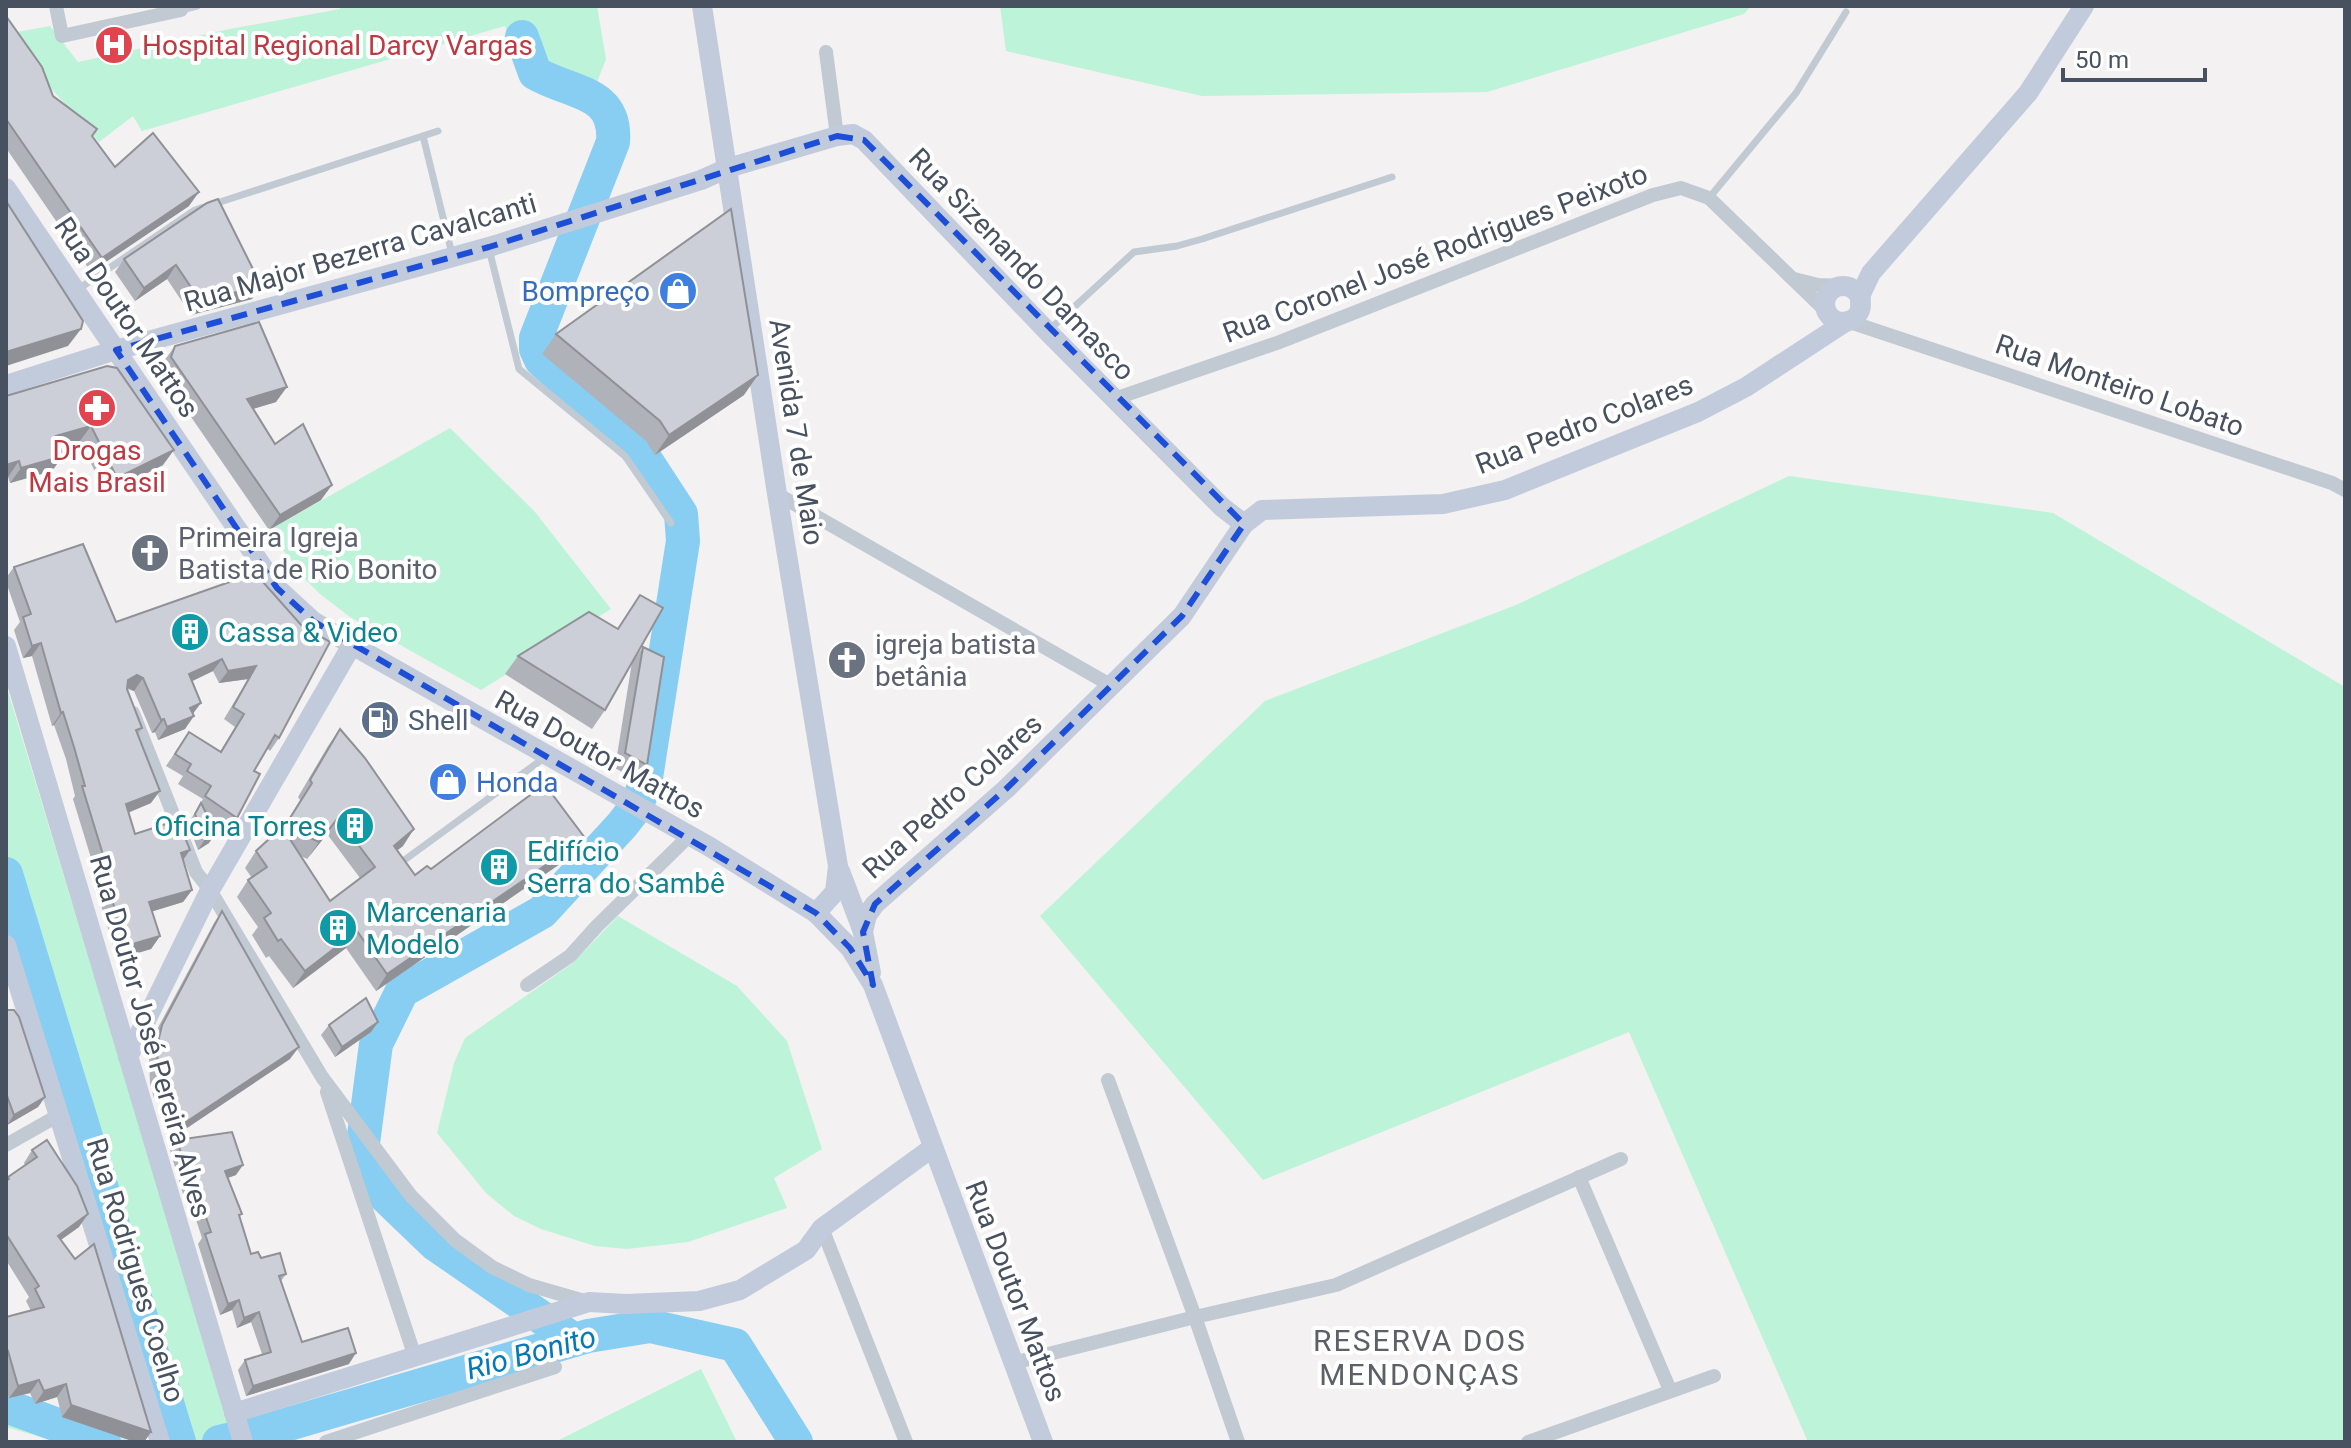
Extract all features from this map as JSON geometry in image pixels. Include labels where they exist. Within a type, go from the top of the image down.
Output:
[{"type":"street","points":[[56,6],[62,36],[181,10]]},
{"type":"street","name":"Avenida 7 de Maio","points":[[702,6],[838,866],[863,932],[873,985]]},
{"type":"street","points":[[1709,198],[1827,312],[1836,320],[1847,321],[1856,315],[1871,273],[2028,93],[2084,6]]},
{"type":"street","points":[[728,168],[837,136],[826,52]]},
{"type":"street","name":"Rua Sizenando Damasco","points":[[837,136],[853,134],[864,140],[1114,399],[1222,507],[1244,524]]},
{"type":"street","name":"Rua Major Bezerra Cavalcanti","points":[[6,385],[262,301],[489,247],[701,180],[728,168]]},
{"type":"street","name":"Rua Doutor Mattos","points":[[6,188],[277,588],[313,621],[546,757],[689,836],[816,913],[850,948],[873,985],[1043,1442]]},
{"type":"street","name":"Rua Coronel José Rodrigues Peixoto","points":[[1114,399],[1277,343],[1653,195],[1681,188],[1709,198]]},
{"type":"street","points":[[1823,336],[1829,324],[1825,306],[1827,295],[1871,273]]},
{"type":"street","points":[[1794,279],[1854,290],[1864,319],[1878,331]]},
{"type":"street","name":"Rua Monteiro Lobato","points":[[1847,321],[2332,483],[2345,490]]},
{"type":"street","name":"Rua Pedro Colares","points":[[863,932],[867,915],[875,904],[1006,789],[1182,616],[1244,524],[1262,510],[1443,504],[1505,490],[1698,412],[1746,387],[1847,321]]},
{"type":"street","points":[[777,494],[1112,686]]},
{"type":"street","points":[[128,1057],[210,890],[352,645]]},
{"type":"street","name":"Rua Doutor José Pereira Alves","points":[[6,646],[238,1427]]},
{"type":"street","points":[[127,698],[196,872],[210,890],[322,1077],[411,1196],[455,1240],[492,1267],[529,1285],[589,1302],[687,1302],[740,1290],[806,1250],[822,1228],[932,1148]]},
{"type":"street","points":[[527,985],[570,956],[689,836]]},
{"type":"street","name":"Avenida 7 de Maio","points":[[816,913],[835,892],[838,866]]},
{"type":"street","name":"Rua Rodrigues Coelho","points":[[6,945],[14,1000],[59,1115],[160,1442]]},
{"type":"street","points":[[322,1077],[415,1357]]},
{"type":"street","points":[[1108,1080],[1238,1442]]},
{"type":"street","points":[[6,1145],[59,1115]]},
{"type":"street","points":[[1013,1363],[1336,1285],[1621,1159]]},
{"type":"street","points":[[1579,1177],[1670,1390]]},
{"type":"street","points":[[822,1228],[906,1442]]},
{"type":"street","points":[[238,1427],[415,1357],[589,1302]]},
{"type":"street","points":[[326,1442],[555,1367]]},
{"type":"street","points":[[1528,1442],[1714,1376]]},
{"type":"lane","points":[[181,10],[197,6]]},
{"type":"lane","points":[[1709,198],[1796,93],[1846,12]]},
{"type":"lane","points":[[76,291],[195,210],[438,131]]},
{"type":"lane","points":[[423,136],[452,257]]},
{"type":"lane","points":[[1047,331],[1134,252],[1202,239],[1392,177]]},
{"type":"lane","points":[[217,203],[216,212],[223,225]]},
{"type":"lane","points":[[489,247],[519,369],[625,456],[671,523]]},
{"type":"lane","points":[[399,864],[546,757]]},
{"type":"highlighted area","points":[[837,136],[864,140],[1244,524],[1182,616],[1006,789],[875,904],[863,932],[873,985],[850,948],[816,913],[313,621],[277,588],[116,350],[489,247]]},
{"type":"green space","points":[[340,6],[597,6],[606,59],[588,105],[529,80],[520,66],[505,26],[142,131],[133,116],[99,142],[6,38],[6,34],[50,26],[78,62],[340,9]]},
{"type":"green space","points":[[1000,6],[1751,6],[1744,14],[1487,92],[1202,96],[1006,51]]},
{"type":"green space","points":[[450,428],[535,512],[611,609],[481,690],[350,617],[300,574],[269,530]]},
{"type":"green space","points":[[1789,476],[2053,513],[2345,687],[2345,1442],[1808,1442],[1629,1032],[1263,1180],[1040,916],[1265,701],[1516,605]]},
{"type":"green space","points":[[6,685],[235,1442],[179,1442],[6,874]]},
{"type":"green space","points":[[618,916],[737,986],[787,1041],[822,1149],[774,1178],[787,1208],[688,1242],[627,1249],[595,1246],[541,1229],[514,1216],[486,1193],[437,1133],[454,1063],[465,1038],[573,963]]},
{"type":"green space","points":[[701,1369],[737,1442],[555,1442]]},
{"type":"green space","points":[[6,1394],[34,1409],[135,1442],[58,1442],[6,1427]]},
{"type":"building","points":[[6,16],[42,67],[53,96],[97,129],[92,136],[115,167],[153,133],[199,192],[102,258],[6,119]]},
{"type":"building","points":[[218,199],[261,285],[201,302],[176,265],[144,288],[124,259],[207,203]]},
{"type":"building","points":[[6,201],[83,321],[81,329],[6,352]]},
{"type":"building","name":"Bompreço","points":[[731,209],[758,375],[669,435],[660,421],[556,334]]},
{"type":"building","points":[[259,322],[287,387],[247,399],[275,444],[303,424],[332,485],[280,515],[171,357],[175,346]]},
{"type":"building","points":[[107,366],[117,368],[174,450],[117,478],[91,426],[56,436],[63,456],[21,468],[19,461],[6,465],[6,396]]},
{"type":"building","points":[[83,544],[116,622],[255,573],[302,626],[330,642],[279,738],[275,735],[254,771],[260,774],[237,818],[205,796],[211,786],[187,771],[191,764],[175,754],[189,732],[221,752],[244,714],[233,707],[256,666],[228,671],[222,659],[189,674],[201,703],[190,708],[194,716],[167,727],[143,678],[137,675],[128,680],[127,689],[142,728],[136,730],[160,791],[126,804],[135,834],[178,820],[190,850],[181,853],[192,890],[149,902],[160,936],[126,946],[74,747],[41,643],[32,646],[23,617],[31,614],[14,567]]},
{"type":"building","points":[[640,595],[663,608],[605,710],[518,656],[589,612],[618,629]]},
{"type":"building","points":[[643,647],[664,657],[647,765],[625,753]]},
{"type":"building","points":[[340,729],[365,758],[414,829],[394,846],[415,875],[427,866],[431,869],[537,790],[549,790],[585,838],[387,974],[357,931],[305,971],[281,939],[278,941],[264,918],[271,913],[248,880],[267,867],[256,851],[282,827],[330,901],[375,867],[338,818],[319,842],[285,826]]},
{"type":"building","points":[[201,803],[216,833],[205,839],[195,814]]},
{"type":"building","points":[[222,911],[299,1047],[180,1126],[166,1083],[162,1085],[157,1046],[162,1025]]},
{"type":"building","points":[[366,998],[378,1022],[342,1047],[329,1025]]},
{"type":"building","points":[[6,1010],[14,1010],[19,1017],[45,1097],[14,1115],[6,1093]]},
{"type":"building","points":[[232,1132],[243,1165],[225,1171],[242,1214],[239,1215],[251,1254],[258,1252],[261,1258],[280,1253],[286,1274],[279,1276],[302,1342],[348,1328],[356,1353],[253,1386],[245,1360],[271,1352],[259,1312],[244,1318],[239,1300],[228,1304],[205,1234],[211,1232],[194,1182],[190,1183],[177,1140]]},
{"type":"building","points":[[47,1140],[77,1186],[88,1214],[58,1236],[75,1259],[94,1244],[151,1432],[71,1405],[66,1384],[44,1391],[39,1380],[18,1386],[6,1352],[6,1317],[44,1307],[35,1289],[39,1286],[6,1234],[6,1181],[37,1157],[32,1150]]},
{"type":"waterway","points":[[522,37],[535,73],[589,96],[608,112],[613,142],[536,338],[536,349],[541,360],[638,448],[681,514],[683,541],[645,784],[636,807],[542,912],[402,991],[376,1044],[363,1143],[364,1156],[376,1183],[386,1197],[435,1244],[574,1340]]},
{"type":"waterway","points":[[6,874],[179,1442]]},
{"type":"waterway","name":"Rio Bonito","points":[[219,1442],[588,1336],[650,1326],[735,1345],[796,1442]]},
{"type":"waterway","name":"Rio Bonito","points":[[6,1406],[104,1442]]},
{"type":"place","name":"Hospital Regional Darcy Vargas","points":[[114,45]]},
{"type":"place","name":"Bompreço","points":[[678,291]]},
{"type":"place","name":"Drogas Mais Brasil","points":[[97,408]]},
{"type":"place","name":"Primeira Igreja Batista de Rio Bonito","points":[[150,553]]},
{"type":"place","name":"Cassa & Video","points":[[190,632]]},
{"type":"place","name":"igreja batista betânia","points":[[847,660]]},
{"type":"place","name":"Shell","points":[[380,720]]},
{"type":"place","name":"Honda","points":[[448,782]]},
{"type":"place","name":"Oficina Torres","points":[[355,826]]},
{"type":"place","name":"Edifício Serra do Sambê","points":[[499,867]]},
{"type":"place","name":"Marcenaria Modelo","points":[[338,928]]},
{"type":"district","name":"RESERVA DOS MENDONÇAS","points":[[1420,1358]]}]
